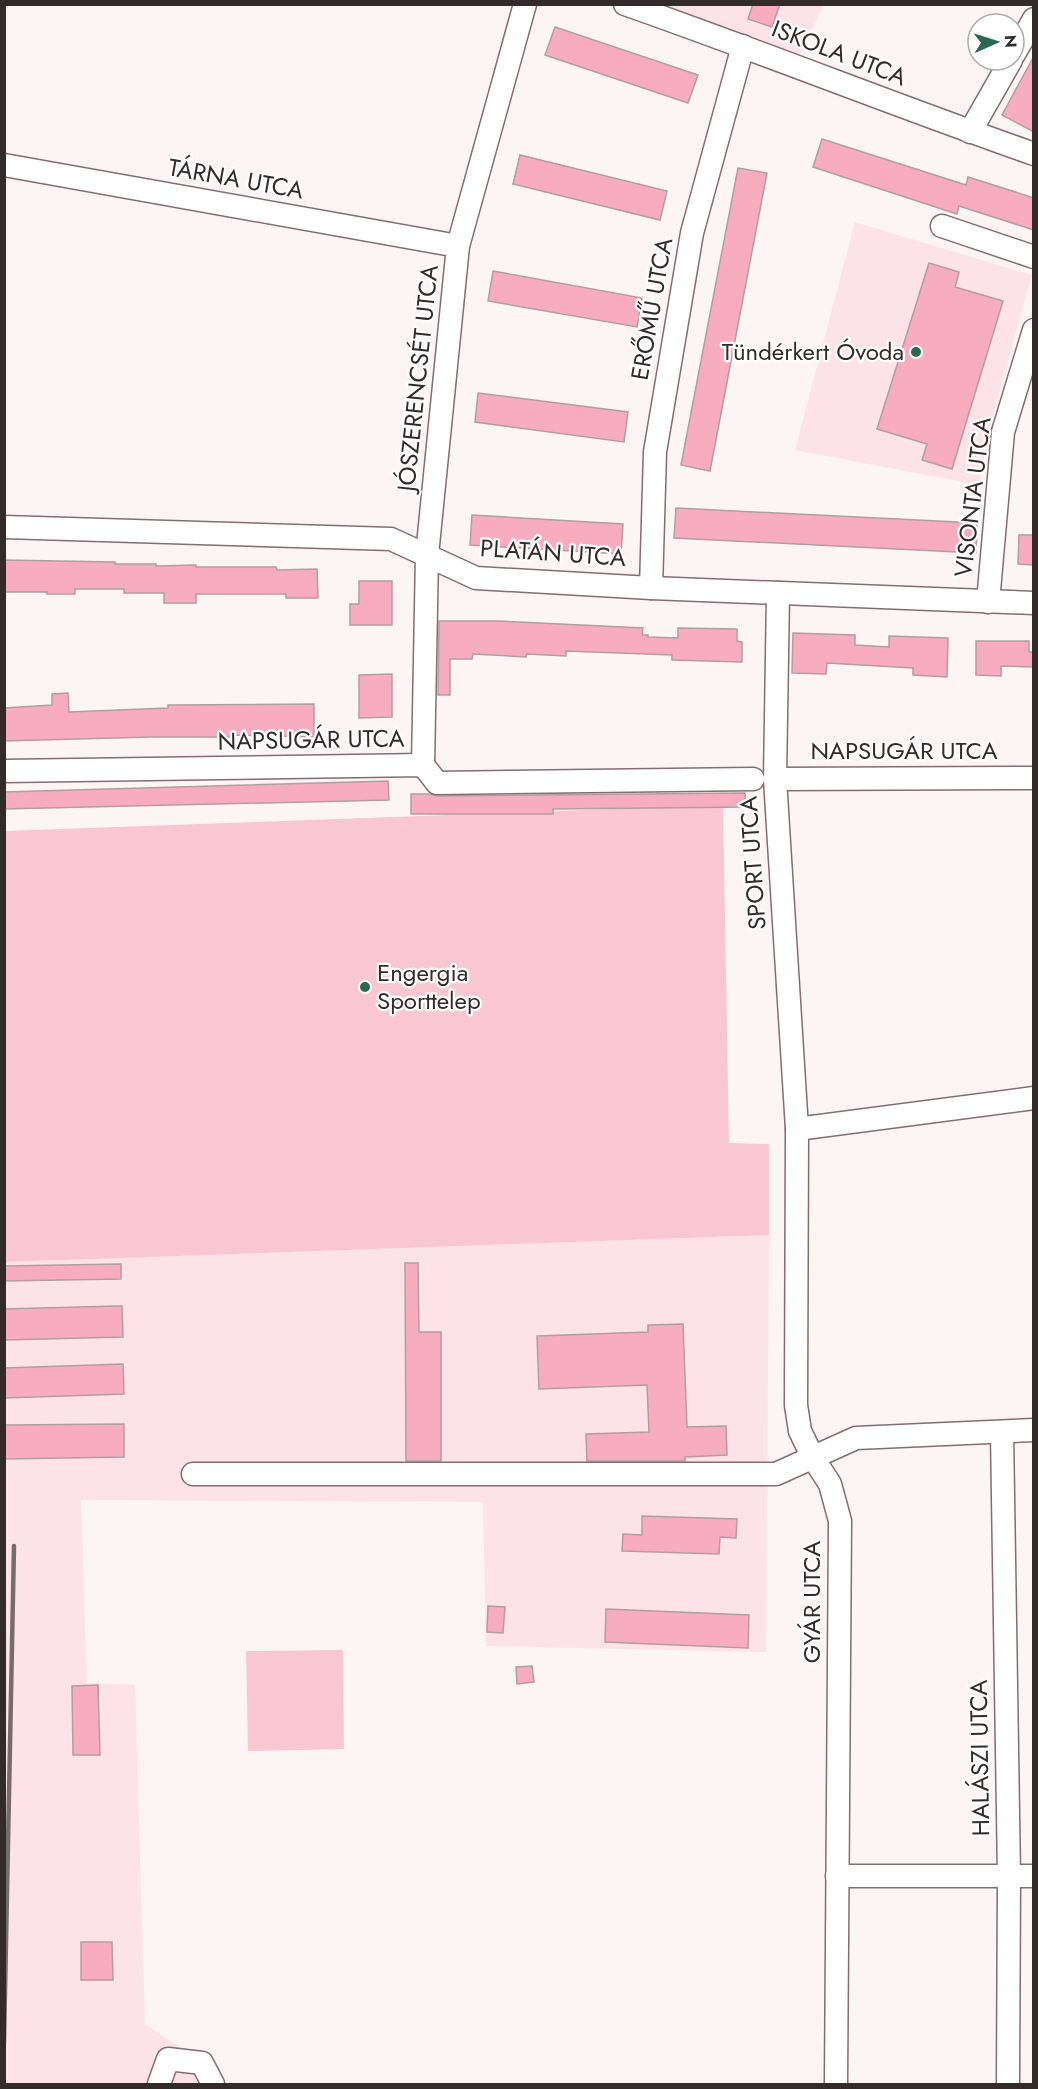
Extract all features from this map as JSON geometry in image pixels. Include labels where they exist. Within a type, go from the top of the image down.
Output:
[{"type":"street","name":"JÓSZERENCSÉT UTCA","points":[[423,765],[427,555],[458,246],[525,4]]},
{"type":"street","name":"ISKOLA UTCA","points":[[625,4],[970,132],[1034,153]]},
{"type":"street","points":[[1026,34],[1034,20]]},
{"type":"street","name":"ERŐMŰ UTCA","points":[[651,588],[655,452],[690,244],[743,46]]},
{"type":"street","points":[[970,132],[1004,72]]},
{"type":"street","name":"TÁRNA UTCA","points":[[4,165],[458,246]]},
{"type":"street","points":[[942,226],[1034,257]]},
{"type":"street","name":"VISONTA UTCA","points":[[987,602],[1003,432],[1034,330]]},
{"type":"street","name":"PLATÁN UTCA","points":[[4,527],[391,538],[476,578],[651,588],[1034,603]]},
{"type":"street","name":"SPORT UTCA","points":[[778,593],[764,779],[796,1129]]},
{"type":"street","name":"NAPSUGÁR UTCA","points":[[4,771],[423,765],[437,783],[1034,778]]},
{"type":"street","points":[[796,1129],[1034,1098]]},
{"type":"street","name":"GYÁR UTCA","points":[[796,1129],[796,1404],[800,1431],[813,1458],[830,1484],[840,1521],[836,2085]]},
{"type":"street","points":[[192,1474],[776,1474],[856,1438],[1034,1430]]},
{"type":"street","name":"HALÁSZI UTCA","points":[[1002,1432],[1009,1876],[1008,2085]]},
{"type":"street","points":[[837,1876],[1034,1876]]},
{"type":"street","points":[[159,2085],[168,2060],[202,2063],[213,2085]]},
{"type":"shaded area","points":[[654,5],[824,5],[799,57]]},
{"type":"shaded area","name":"Tündérkert Óvoda","points":[[855,222],[1032,275],[989,429],[979,485],[795,450]]},
{"type":"shaded area","name":"Engergia Sporttelep","points":[[723,805],[729,1143],[769,1144],[769,1235],[5,1262],[5,831]]},
{"type":"shaded area","points":[[769,1235],[766,1652],[486,1646],[483,1502],[81,1500],[87,1683],[135,1685],[145,2024],[216,2071],[227,2084],[5,2084],[4,1262]]},
{"type":"shaded area","points":[[343,1650],[344,1749],[248,1751],[246,1651]]},
{"type":"building","points":[[753,4],[780,4],[772,27],[748,19]]},
{"type":"building","points":[[555,27],[698,75],[688,103],[545,55]]},
{"type":"building","points":[[1034,56],[1034,132],[1002,115]]},
{"type":"building","points":[[822,139],[966,185],[968,177],[1034,198],[1034,230],[959,206],[957,214],[813,167]]},
{"type":"building","points":[[520,155],[667,191],[660,220],[513,184]]},
{"type":"building","points":[[738,168],[767,173],[710,471],[681,465]]},
{"type":"building","points":[[929,263],[959,272],[955,287],[1003,301],[952,469],[922,460],[927,444],[877,429]]},
{"type":"building","points":[[493,271],[642,298],[637,327],[488,301]]},
{"type":"building","points":[[478,393],[628,412],[624,442],[475,422]]},
{"type":"building","points":[[676,508],[977,523],[976,553],[674,538]]},
{"type":"building","points":[[472,515],[623,524],[621,554],[470,545]]},
{"type":"building","points":[[1019,535],[1034,535],[1034,565],[1018,564]]},
{"type":"building","points":[[4,560],[115,562],[115,564],[156,564],[156,566],[276,567],[277,570],[317,569],[318,598],[286,598],[286,594],[196,594],[196,603],[164,603],[164,593],[124,593],[124,589],[75,589],[75,594],[4,592]]},
{"type":"building","points":[[359,581],[392,581],[392,625],[350,625],[350,604],[359,604]]},
{"type":"building","points":[[439,621],[499,621],[643,628],[642,635],[648,635],[648,637],[678,638],[678,628],[737,629],[737,641],[742,642],[742,662],[672,660],[672,655],[566,651],[566,656],[527,654],[526,657],[473,654],[472,659],[450,659],[450,695],[438,695]]},
{"type":"building","points":[[793,633],[855,635],[855,645],[889,647],[889,636],[948,638],[947,677],[913,675],[913,668],[827,663],[826,674],[792,673]]},
{"type":"building","points":[[976,641],[1029,641],[1029,652],[1034,652],[1034,667],[1001,666],[1001,676],[976,675]]},
{"type":"building","points":[[392,674],[392,717],[359,718],[359,675]]},
{"type":"building","points":[[68,693],[69,712],[168,708],[168,705],[314,704],[314,737],[231,735],[231,737],[4,741],[4,708],[52,705],[52,694]]},
{"type":"building","points":[[388,781],[389,800],[4,809],[4,792]]},
{"type":"building","points":[[745,793],[746,807],[553,809],[553,814],[411,814],[411,794],[437,796]]},
{"type":"building","points":[[405,1263],[418,1263],[419,1332],[441,1332],[441,1461],[406,1461]]},
{"type":"building","points":[[121,1264],[121,1279],[4,1281],[4,1266]]},
{"type":"building","points":[[122,1306],[123,1337],[4,1340],[4,1309]]},
{"type":"building","points":[[683,1324],[687,1427],[726,1426],[727,1455],[685,1457],[685,1461],[587,1461],[586,1434],[649,1432],[647,1385],[539,1389],[537,1336],[648,1332],[648,1325]]},
{"type":"building","points":[[123,1364],[124,1394],[4,1398],[4,1368]]},
{"type":"building","points":[[124,1424],[124,1457],[4,1459],[4,1425]]},
{"type":"building","points":[[642,1516],[737,1519],[736,1538],[720,1537],[719,1554],[622,1551],[623,1534],[642,1535]]},
{"type":"building","points":[[488,1606],[505,1607],[503,1633],[487,1632]]},
{"type":"building","points":[[606,1609],[749,1615],[748,1648],[605,1642]]},
{"type":"building","points":[[532,1666],[534,1682],[517,1684],[516,1667]]},
{"type":"building","points":[[98,1685],[100,1755],[73,1755],[72,1686]]},
{"type":"building","points":[[81,1942],[112,1942],[113,1980],[81,1980]]},
{"type":"railway","points":[[4,2042],[14,1546]]},
{"type":"place","name":"Tündérkert Óvoda","points":[[916,352]]},
{"type":"place","name":"Engergia Sporttelep","points":[[365,987]]}]
